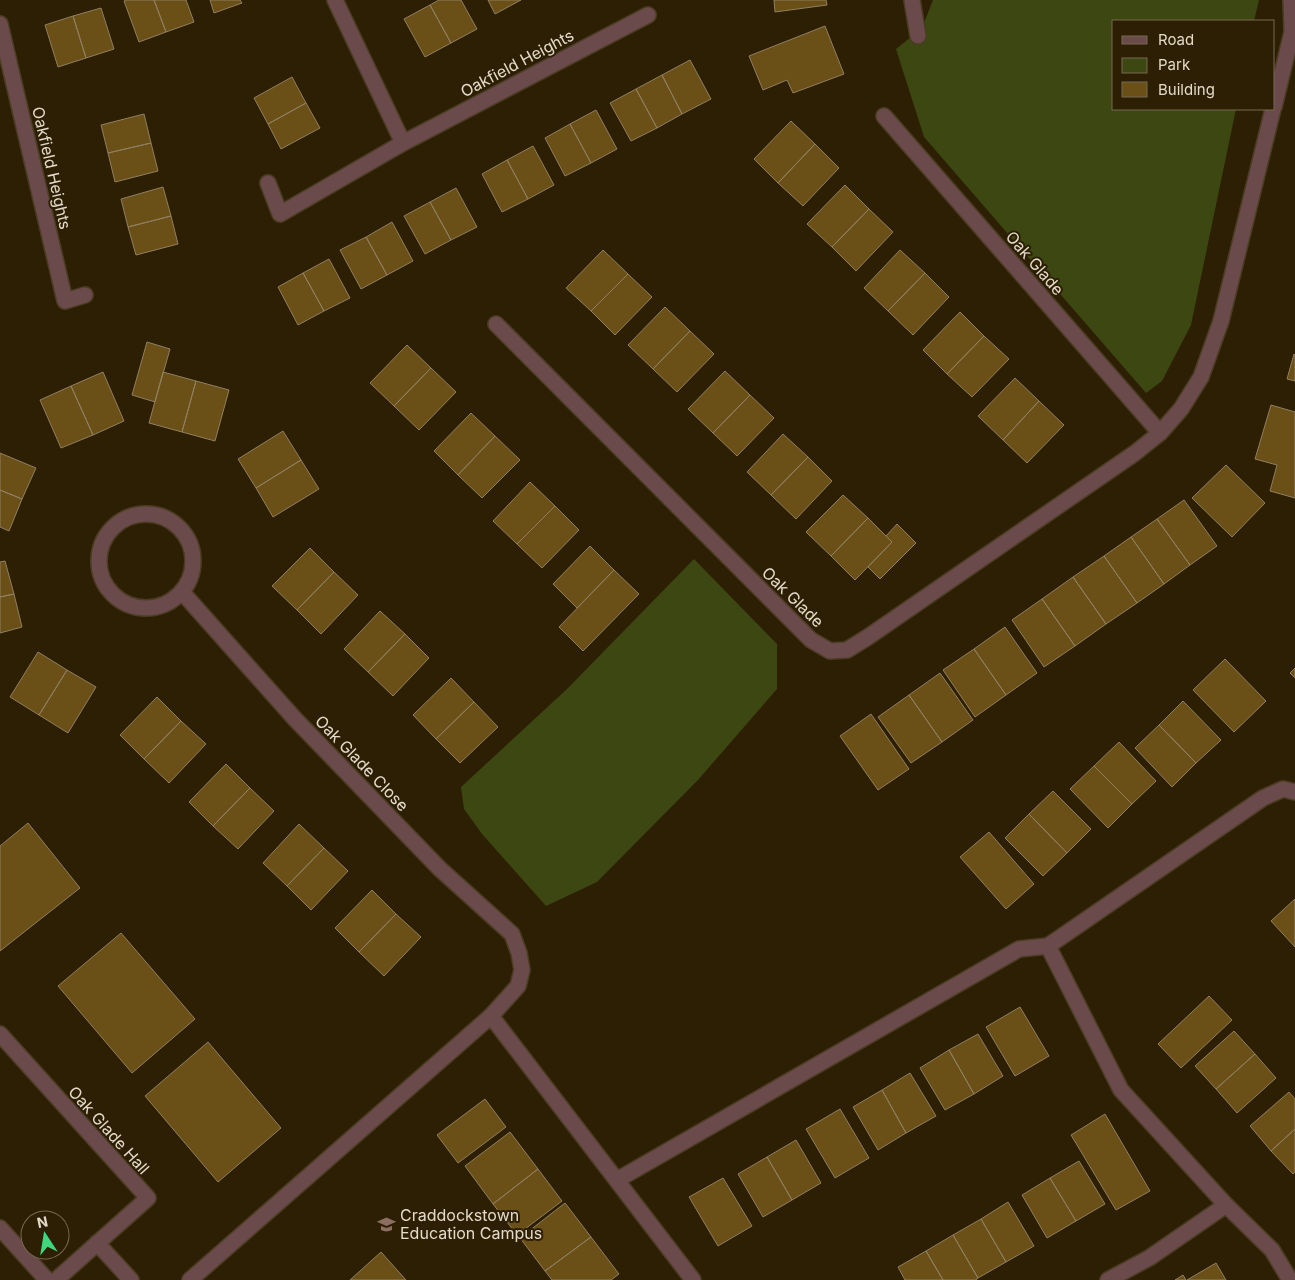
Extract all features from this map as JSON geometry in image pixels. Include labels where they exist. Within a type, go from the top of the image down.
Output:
[{"type":"street","points":[[335,0],[403,143]]},
{"type":"street","points":[[912,0],[918,36]]},
{"type":"street","name":"Oak Glade","points":[[1275,104],[1294,33],[1291,0]]},
{"type":"street","name":"Oakfield Heights","points":[[268,183],[280,214],[403,143],[648,15]]},
{"type":"street","name":"Oakfield Heights","points":[[0,24],[65,301],[85,295]]},
{"type":"street","name":"Oak Glade","points":[[496,324],[811,640],[830,651],[847,650],[1135,453],[1160,432],[1180,409],[1201,376],[1221,321],[1274,110]]},
{"type":"street","name":"Oak Glade","points":[[884,116],[1160,432]]},
{"type":"street","points":[[152,513],[166,517],[184,532],[194,556],[190,579],[182,592],[168,604],[148,609],[119,602],[104,586],[98,570],[98,550],[113,525],[131,515],[152,513]]},
{"type":"street","name":"Oak Glade Close","points":[[182,592],[295,719],[440,869],[512,934],[519,953],[522,970],[518,986],[491,1016]]},
{"type":"street","points":[[617,1180],[1019,949],[1048,946],[1263,798],[1283,788],[1295,792]]},
{"type":"street","points":[[1048,946],[1121,1090],[1226,1205],[1272,1250],[1290,1280]]},
{"type":"street","points":[[190,1280],[491,1016],[693,1280]]},
{"type":"street","name":"Oak Glade Hall","points":[[0,1034],[148,1198],[56,1280]]},
{"type":"street","points":[[1108,1280],[1149,1258],[1226,1205]]},
{"type":"street","points":[[0,1228],[47,1280]]},
{"type":"street","points":[[97,1243],[131,1280]]},
{"type":"green space","points":[[933,0],[1259,0],[1254,20],[1112,20],[1112,110],[1236,110],[1191,325],[1162,381],[1146,393],[924,137],[896,49],[922,28]]},
{"type":"green space","points":[[694,559],[777,644],[777,689],[698,780],[597,882],[546,906],[482,834],[464,809],[461,787],[567,689]]},
{"type":"building","points":[[154,0],[166,32],[139,42],[124,1]]},
{"type":"building","points":[[154,0],[186,0],[194,22],[166,32]]},
{"type":"building","points":[[210,0],[240,0],[242,3],[214,13]]},
{"type":"building","points":[[439,0],[461,0],[477,29],[451,43],[430,5]]},
{"type":"building","points":[[488,0],[521,0],[495,14]]},
{"type":"building","points":[[774,0],[826,0],[827,5],[775,12]]},
{"type":"building","points":[[430,5],[451,43],[425,57],[404,19]]},
{"type":"building","points":[[101,8],[114,49],[86,58],[73,16]]},
{"type":"building","points":[[73,16],[86,58],[58,67],[45,25]]},
{"type":"building","points":[[825,26],[844,74],[793,93],[787,80],[763,90],[749,56]]},
{"type":"building","points":[[690,60],[711,99],[682,114],[662,75]]},
{"type":"building","points":[[662,75],[682,114],[657,128],[636,89]]},
{"type":"building","points":[[292,77],[306,103],[268,124],[254,98]]},
{"type":"building","points":[[636,89],[657,128],[631,141],[610,103]]},
{"type":"building","points":[[306,103],[320,128],[281,149],[268,124]]},
{"type":"building","points":[[596,110],[617,149],[591,163],[570,124]]},
{"type":"building","points":[[144,114],[151,143],[108,153],[101,125]]},
{"type":"building","points":[[791,121],[815,144],[778,183],[754,159]]},
{"type":"building","points":[[570,124],[591,163],[565,176],[545,138]]},
{"type":"building","points":[[151,143],[158,171],[115,182],[108,153]]},
{"type":"building","points":[[815,144],[839,168],[803,206],[778,183]]},
{"type":"building","points":[[533,146],[554,185],[528,199],[507,160]]},
{"type":"building","points":[[507,160],[528,199],[502,212],[482,174]]},
{"type":"building","points":[[845,185],[869,209],[832,247],[807,224]]},
{"type":"building","points":[[163,187],[171,216],[128,227],[121,199]]},
{"type":"building","points":[[456,188],[477,227],[451,240],[430,202]]},
{"type":"building","points":[[430,202],[451,240],[425,254],[404,216]]},
{"type":"building","points":[[869,209],[893,232],[856,271],[832,247]]},
{"type":"building","points":[[171,216],[178,244],[136,255],[128,227]]},
{"type":"building","points":[[392,222],[413,261],[387,275],[366,237]]},
{"type":"building","points":[[366,237],[387,275],[361,289],[340,250]]},
{"type":"building","points":[[603,250],[628,274],[591,311],[566,288]]},
{"type":"building","points":[[900,250],[925,273],[888,311],[864,288]]},
{"type":"building","points":[[329,259],[350,298],[324,311],[303,273]]},
{"type":"building","points":[[303,273],[324,311],[298,325],[278,287]]},
{"type":"building","points":[[925,273],[949,297],[913,335],[888,311]]},
{"type":"building","points":[[628,274],[652,297],[615,335],[591,311]]},
{"type":"building","points":[[665,307],[690,331],[653,369],[628,345]]},
{"type":"building","points":[[960,312],[984,336],[947,374],[923,350]]},
{"type":"building","points":[[690,331],[714,354],[677,392],[653,369]]},
{"type":"building","points":[[984,336],[1009,359],[972,397],[947,374]]},
{"type":"building","points":[[147,342],[170,349],[155,402],[132,395]]},
{"type":"building","points":[[407,345],[431,368],[394,406],[370,383]]},
{"type":"building","points":[[1295,355],[1295,381],[1287,379]]},
{"type":"building","points":[[431,368],[456,392],[419,430],[394,406]]},
{"type":"building","points":[[725,371],[750,395],[713,433],[688,409]]},
{"type":"building","points":[[103,372],[124,421],[93,435],[71,386]]},
{"type":"building","points":[[163,372],[196,381],[182,432],[149,423]]},
{"type":"building","points":[[1015,378],[1039,401],[1003,440],[978,416]]},
{"type":"building","points":[[196,381],[229,390],[215,441],[182,432]]},
{"type":"building","points":[[71,386],[93,435],[61,448],[40,400]]},
{"type":"building","points":[[750,395],[774,418],[737,456],[713,433]]},
{"type":"building","points":[[1039,401],[1064,425],[1027,463],[1003,440]]},
{"type":"building","points":[[1271,405],[1295,412],[1295,498],[1270,491],[1277,465],[1255,459]]},
{"type":"building","points":[[471,413],[495,436],[458,475],[434,451]]},
{"type":"building","points":[[283,431],[301,460],[256,488],[238,459]]},
{"type":"building","points":[[783,434],[808,457],[771,495],[747,472]]},
{"type":"building","points":[[495,436],[520,460],[482,498],[458,475]]},
{"type":"building","points":[[0,453],[36,468],[22,499],[0,490]]},
{"type":"building","points":[[808,457],[832,481],[796,519],[771,495]]},
{"type":"building","points":[[301,460],[319,489],[273,517],[256,488]]},
{"type":"building","points":[[1226,465],[1265,503],[1232,537],[1192,498]]},
{"type":"building","points":[[530,482],[555,506],[517,544],[493,521]]},
{"type":"building","points":[[0,490],[22,499],[9,531],[0,527]]},
{"type":"building","points":[[843,495],[868,518],[831,556],[806,532]]},
{"type":"building","points":[[1184,500],[1217,546],[1190,565],[1157,519]]},
{"type":"building","points":[[555,506],[579,530],[542,568],[517,544]]},
{"type":"building","points":[[868,518],[892,542],[855,580],[831,556]]},
{"type":"building","points":[[1157,519],[1190,565],[1164,584],[1131,537]]},
{"type":"building","points":[[897,524],[916,543],[880,579],[868,567],[892,542],[886,536]]},
{"type":"building","points":[[1131,537],[1164,584],[1137,603],[1104,556]]},
{"type":"building","points":[[590,546],[614,570],[577,608],[553,584]]},
{"type":"building","points":[[310,548],[334,572],[297,610],[272,586]]},
{"type":"building","points":[[1104,556],[1137,603],[1106,624],[1073,577]]},
{"type":"building","points":[[5,561],[14,594],[0,597],[0,562]]},
{"type":"building","points":[[614,570],[639,594],[583,651],[559,627]]},
{"type":"building","points":[[334,572],[358,595],[321,634],[297,610]]},
{"type":"building","points":[[1073,577],[1106,624],[1075,646],[1042,599]]},
{"type":"building","points":[[14,594],[22,627],[0,633],[0,597]]},
{"type":"building","points":[[1042,599],[1075,646],[1044,667],[1012,620]]},
{"type":"building","points":[[380,611],[405,634],[368,672],[344,649]]},
{"type":"building","points":[[1005,627],[1037,673],[1006,695],[974,649]]},
{"type":"building","points":[[405,634],[429,658],[393,696],[368,672]]},
{"type":"building","points":[[974,649],[1006,695],[975,717],[943,670]]},
{"type":"building","points":[[38,652],[67,670],[39,715],[10,697]]},
{"type":"building","points":[[1225,659],[1266,701],[1234,732],[1193,690]]},
{"type":"building","points":[[1295,668],[1295,678],[1290,673]]},
{"type":"building","points":[[67,670],[96,687],[68,733],[39,715]]},
{"type":"building","points":[[940,673],[973,720],[942,742],[909,695]]},
{"type":"building","points":[[451,678],[474,702],[436,739],[413,715]]},
{"type":"building","points":[[909,695],[942,742],[911,763],[878,717]]},
{"type":"building","points":[[157,697],[181,721],[144,759],[120,735]]},
{"type":"building","points":[[1183,701],[1221,740],[1196,763],[1159,725]]},
{"type":"building","points":[[474,702],[498,727],[460,763],[436,739]]},
{"type":"building","points":[[871,714],[909,769],[878,790],[840,736]]},
{"type":"building","points":[[181,721],[206,744],[169,783],[144,759]]},
{"type":"building","points":[[1159,725],[1196,763],[1172,787],[1135,748]]},
{"type":"building","points":[[1119,742],[1156,781],[1132,804],[1094,766]]},
{"type":"building","points":[[226,764],[250,788],[213,826],[189,802]]},
{"type":"building","points":[[1094,766],[1132,804],[1108,828],[1070,789]]},
{"type":"building","points":[[250,788],[274,811],[238,849],[213,826]]},
{"type":"building","points":[[1053,791],[1091,829],[1067,853],[1029,814]]},
{"type":"building","points":[[1029,814],[1067,853],[1043,876],[1005,838]]},
{"type":"building","points":[[28,823],[80,888],[0,951],[0,846]]},
{"type":"building","points":[[299,824],[324,848],[287,886],[263,863]]},
{"type":"building","points":[[989,832],[1034,884],[1006,909],[960,857]]},
{"type":"building","points":[[324,848],[348,871],[311,910],[287,886]]},
{"type":"building","points":[[372,890],[396,914],[359,952],[335,928]]},
{"type":"building","points":[[1295,899],[1295,947],[1271,921]]},
{"type":"building","points":[[396,914],[421,937],[384,976],[359,952]]},
{"type":"building","points":[[121,933],[195,1019],[132,1073],[58,986]]},
{"type":"building","points":[[1209,996],[1232,1020],[1181,1068],[1158,1044]]},
{"type":"building","points":[[1020,1007],[1049,1056],[1015,1076],[986,1027]]},
{"type":"building","points":[[1234,1031],[1255,1054],[1216,1089],[1195,1066]]},
{"type":"building","points":[[978,1034],[1003,1076],[974,1094],[949,1050]]},
{"type":"building","points":[[208,1042],[281,1128],[218,1182],[145,1096]]},
{"type":"building","points":[[949,1050],[974,1094],[945,1110],[920,1068]]},
{"type":"building","points":[[1255,1054],[1276,1078],[1237,1113],[1216,1089]]},
{"type":"building","points":[[910,1073],[936,1116],[906,1133],[882,1090]]},
{"type":"building","points":[[882,1090],[906,1133],[878,1150],[853,1107]]},
{"type":"building","points":[[1289,1092],[1295,1099],[1295,1129],[1271,1151],[1250,1126]]},
{"type":"building","points":[[485,1099],[506,1127],[458,1163],[437,1135]]},
{"type":"building","points":[[840,1109],[869,1158],[835,1178],[806,1129]]},
{"type":"building","points":[[1105,1114],[1150,1191],[1116,1210],[1071,1135]]},
{"type":"building","points":[[1295,1129],[1295,1172],[1293,1174],[1271,1151]]},
{"type":"building","points":[[510,1132],[538,1169],[493,1204],[465,1166]]},
{"type":"building","points":[[796,1140],[821,1183],[792,1200],[767,1157]]},
{"type":"building","points":[[767,1157],[792,1200],[763,1217],[738,1174]]},
{"type":"building","points":[[1079,1161],[1105,1204],[1076,1221],[1050,1178]]},
{"type":"building","points":[[538,1169],[562,1201],[517,1235],[493,1204]]},
{"type":"building","points":[[723,1178],[752,1226],[718,1246],[689,1197]]},
{"type":"building","points":[[1050,1178],[1076,1221],[1047,1238],[1022,1195]]},
{"type":"building","points":[[1008,1202],[1034,1246],[1006,1262],[981,1219]]},
{"type":"building","points":[[565,1203],[591,1237],[545,1271],[520,1238]]},
{"type":"building","points":[[981,1219],[1006,1262],[978,1278],[953,1235]]},
{"type":"building","points":[[953,1235],[978,1278],[976,1280],[943,1280],[926,1251]]},
{"type":"building","points":[[591,1237],[619,1274],[611,1280],[552,1280],[545,1271]]},
{"type":"building","points":[[926,1251],[943,1280],[905,1280],[898,1267]]},
{"type":"building","points":[[381,1252],[406,1280],[350,1280]]},
{"type":"building","points":[[1216,1263],[1226,1280],[1187,1280]]},
{"type":"building","points":[[1183,1275],[1186,1280],[1175,1280]]},
{"type":"place","name":"Craddockstown Education Campus","points":[[386,1224]]}]
